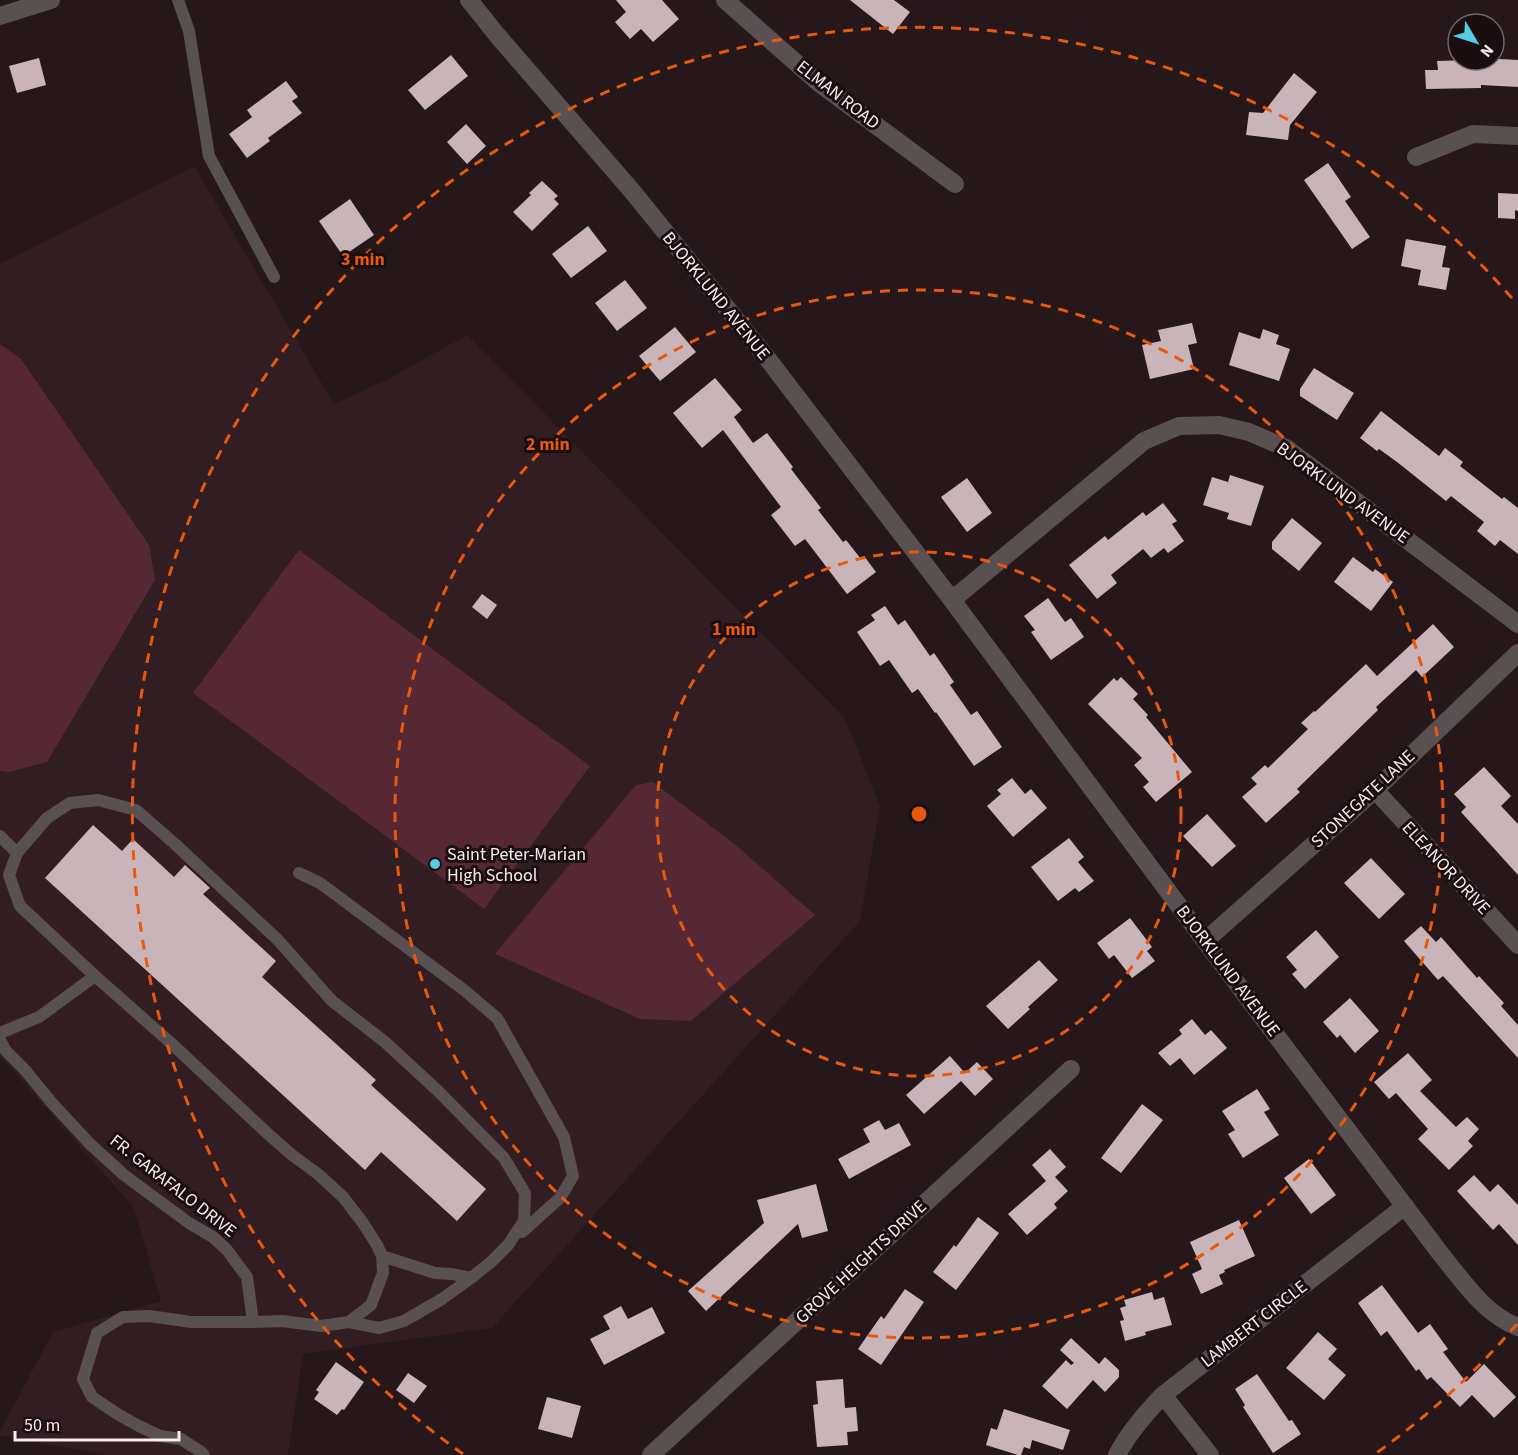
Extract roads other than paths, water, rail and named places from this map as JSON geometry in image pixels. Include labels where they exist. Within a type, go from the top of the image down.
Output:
[{"type":"street","points":[[0,16],[51,0]]},
{"type":"street","name":"BJORKLUND AVENUE","points":[[469,0],[496,35],[632,191],[764,354],[952,600],[1205,941],[1470,1290],[1493,1314],[1518,1328]]},
{"type":"street","name":"ELMAN ROAD","points":[[725,0],[819,83],[955,184]]},
{"type":"street","points":[[1416,157],[1473,134],[1518,136]]},
{"type":"street","name":"BJORKLUND AVENUE","points":[[952,600],[1144,441],[1179,426],[1219,425],[1249,432],[1286,448],[1518,624]]},
{"type":"street","name":"STONEGATE LANE","points":[[1205,941],[1375,790],[1518,653]]},
{"type":"street","name":"ELEANOR DRIVE","points":[[1375,790],[1518,945]]},
{"type":"street","name":"GROVE HEIGHTS DRIVE","points":[[651,1455],[1071,1069]]},
{"type":"street","name":"LAMBERT CIRCLE","points":[[1117,1455],[1145,1414],[1163,1395],[1405,1206]]},
{"type":"street","points":[[1163,1395],[1210,1455]]},
{"type":"lane","points":[[178,0],[189,31],[209,156],[274,277]]},
{"type":"lane","points":[[349,1322],[371,1305],[383,1273],[382,1256],[377,1245],[343,1197],[318,1174],[292,1155],[20,906],[9,875],[17,853],[47,818],[70,803],[98,800],[136,810],[278,940],[332,1001],[385,1042],[438,1091],[504,1158],[525,1193],[525,1221],[508,1245]]},
{"type":"lane","points":[[0,836],[17,853]]},
{"type":"lane","points":[[204,1455],[181,1439],[160,1436],[139,1426],[92,1397],[83,1380],[97,1333],[123,1317],[149,1316],[191,1322],[282,1322],[321,1326],[349,1322],[379,1328],[404,1321],[442,1299],[491,1262],[560,1198],[573,1176],[564,1137],[497,1018],[464,990],[320,883],[299,873]]},
{"type":"lane","points":[[0,1033],[39,1017],[95,976]]},
{"type":"lane","name":"FR. GARAFALO DRIVE","points":[[0,1040],[6,1051],[90,1144],[124,1175],[213,1237],[227,1250],[248,1277],[253,1322]]},
{"type":"lane","points":[[382,1256],[435,1273],[471,1278]]},
{"type":"place","name":"Saint Peter-Marian High School","points":[[435,864]]}]
